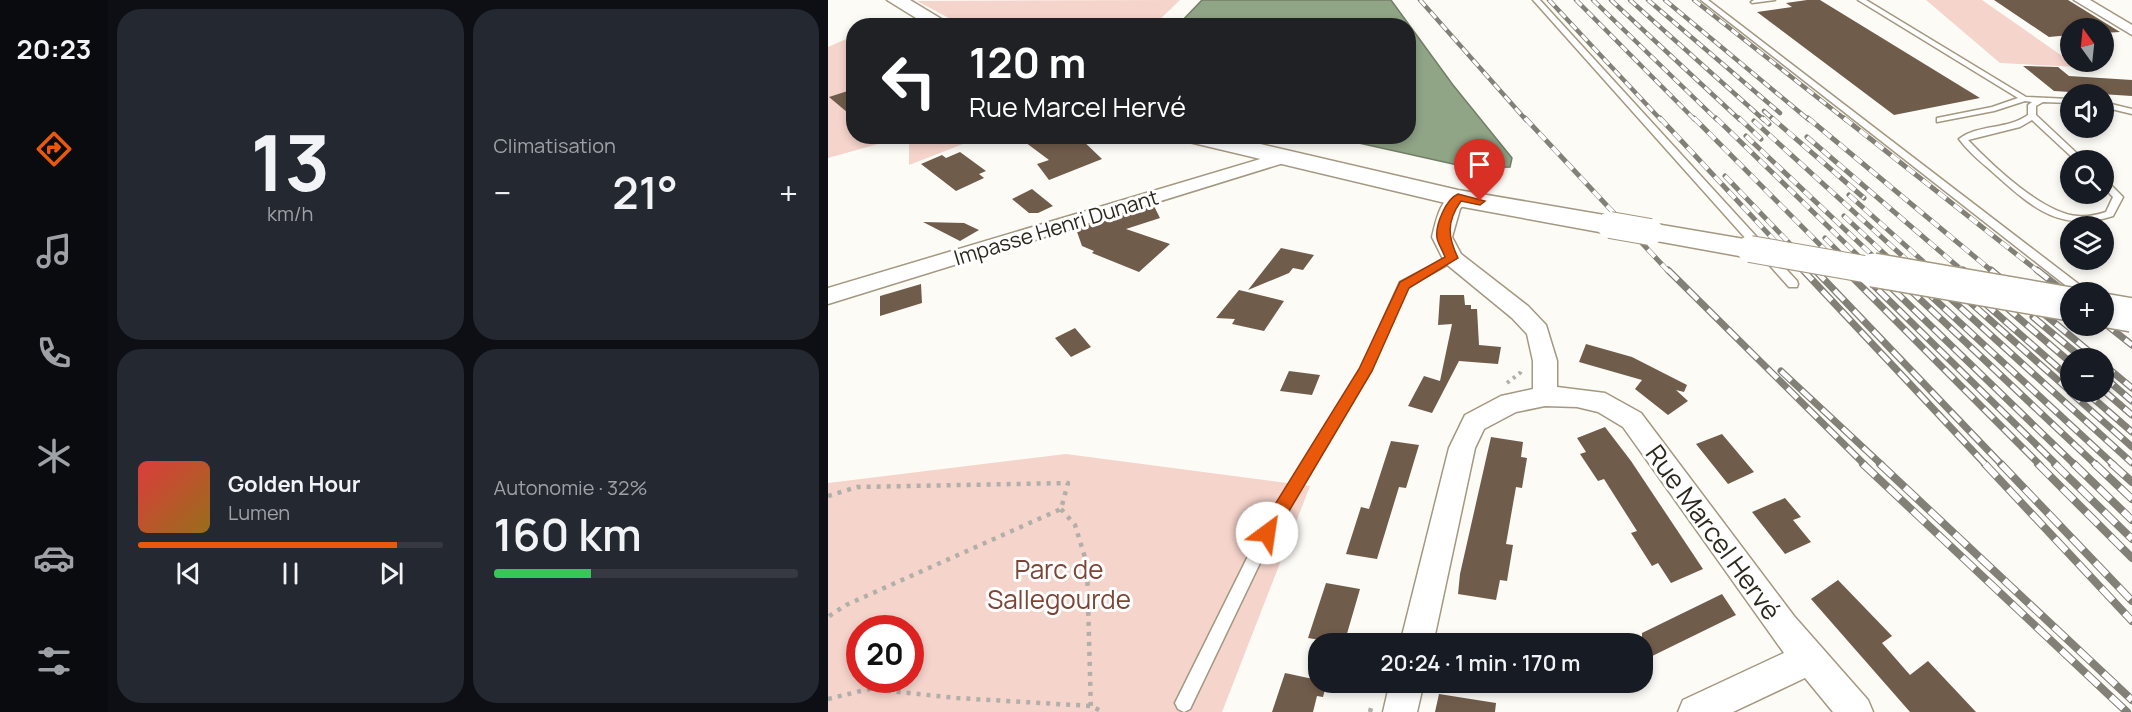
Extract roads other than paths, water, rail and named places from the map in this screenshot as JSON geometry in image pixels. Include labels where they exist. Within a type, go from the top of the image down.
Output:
[{"type":"street","points":[[896,0],[929,18]]},
{"type":"street","points":[[2081,0],[2132,31]]},
{"type":"street","points":[[1228,144],[1458,198],[2060,302]]},
{"type":"street","name":"Impasse Henri Dunant","points":[[828,296],[1284,157]]},
{"type":"street","points":[[1458,198],[1450,209],[1442,237],[1452,258],[1520,312],[1538,331],[1545,361],[1545,396]]},
{"type":"street","name":"Rue Marcel Hervé","points":[[1419,633],[1462,448],[1474,422],[1509,403],[1545,396],[1577,397],[1605,403],[1632,420],[1783,627],[1856,712]]},
{"type":"street","points":[[1695,712],[1811,658]]},
{"type":"street","points":[[1400,712],[1404,693]]},
{"type":"lane","points":[[1536,0],[1793,284]]},
{"type":"lane","points":[[1704,0],[2068,282]]},
{"type":"lane","points":[[1754,2],[1772,0]]},
{"type":"lane","points":[[1861,0],[2024,99]]},
{"type":"lane","points":[[1940,120],[1994,110],[2024,99],[2060,100]]},
{"type":"lane","points":[[2043,99],[2032,105],[2032,116],[2069,150]]},
{"type":"lane","points":[[2114,107],[2132,112]]},
{"type":"lane","points":[[2032,116],[2023,124],[1973,134],[1963,139],[2032,203],[2070,219],[2095,220],[2110,214],[2118,197],[2114,193]]},
{"type":"lane","points":[[1184,703],[1267,533],[1365,371],[1404,285],[1452,258]]},
{"type":"railway","points":[[1420,0],[1526,120]]},
{"type":"railway","points":[[1549,0],[1661,120]]},
{"type":"railway","points":[[1576,0],[1695,120]]},
{"type":"railway","points":[[1593,0],[1717,120]]},
{"type":"railway","points":[[1611,0],[1740,120]]},
{"type":"railway","points":[[1630,0],[1764,120]]},
{"type":"railway","points":[[1648,0],[1780,113]]},
{"type":"railway","points":[[1665,0],[1809,120]]},
{"type":"railway","points":[[1694,0],[1846,120]]},
{"type":"railway","points":[[1764,111],[1774,120]]},
{"type":"railway","points":[[1525,118],[1669,272]]},
{"type":"railway","points":[[1660,118],[1804,272]]},
{"type":"railway","points":[[1694,118],[1847,272]]},
{"type":"railway","points":[[1716,118],[1875,272]]},
{"type":"railway","points":[[1739,118],[1761,139]]},
{"type":"railway","points":[[1763,118],[1769,124]]},
{"type":"railway","points":[[1772,118],[1864,198]]},
{"type":"railway","points":[[1808,118],[1993,272]]},
{"type":"railway","points":[[1844,118],[2039,272]]},
{"type":"railway","points":[[1754,121],[1920,272]]},
{"type":"railway","points":[[1746,136],[1890,272]]},
{"type":"railway","points":[[1807,137],[1964,272]]},
{"type":"railway","points":[[1725,176],[1817,272]]},
{"type":"railway","points":[[1849,195],[1935,272]]},
{"type":"railway","points":[[1844,216],[1904,272]]},
{"type":"railway","points":[[1825,238],[1859,272]]},
{"type":"railway","points":[[1668,270],[1865,465]]},
{"type":"railway","points":[[1803,270],[1986,465]]},
{"type":"railway","points":[[1815,270],[2002,465]]},
{"type":"railway","points":[[1858,270],[2057,465]]},
{"type":"railway","points":[[1873,270],[2075,465]]},
{"type":"railway","points":[[1889,270],[2096,465]]},
{"type":"railway","points":[[1903,270],[2114,465]]},
{"type":"railway","points":[[1919,270],[2132,463]]},
{"type":"railway","points":[[1934,270],[2060,382]]},
{"type":"railway","points":[[1963,270],[2060,353]]},
{"type":"railway","points":[[1991,270],[2085,348]]},
{"type":"railway","points":[[2037,270],[2060,288]]},
{"type":"railway","points":[[1847,272],[2040,465]]},
{"type":"railway","points":[[1963,284],[2060,369]]},
{"type":"railway","points":[[2033,317],[2070,348]]},
{"type":"railway","points":[[2114,331],[2132,345]]},
{"type":"railway","points":[[1781,371],[1882,465]]},
{"type":"railway","points":[[2114,373],[2132,388]]},
{"type":"railway","points":[[2114,385],[2132,401]]},
{"type":"railway","points":[[2114,399],[2132,415]]},
{"type":"railway","points":[[2081,402],[2132,447]]},
{"type":"railway","points":[[2098,402],[2132,432]]},
{"type":"railway","points":[[1863,464],[2127,712]]},
{"type":"railway","points":[[1880,464],[2132,700]]},
{"type":"railway","points":[[1985,464],[2132,621]]},
{"type":"railway","points":[[2001,464],[2132,601]]},
{"type":"railway","points":[[2038,464],[2132,558]]},
{"type":"railway","points":[[2055,464],[2132,539]]},
{"type":"railway","points":[[2074,464],[2132,520]]},
{"type":"railway","points":[[2095,464],[2132,499]]},
{"type":"railway","points":[[2112,464],[2132,482]]},
{"type":"park label","name":"Parc de Sallegourde","points":[[1059,584]]}]
